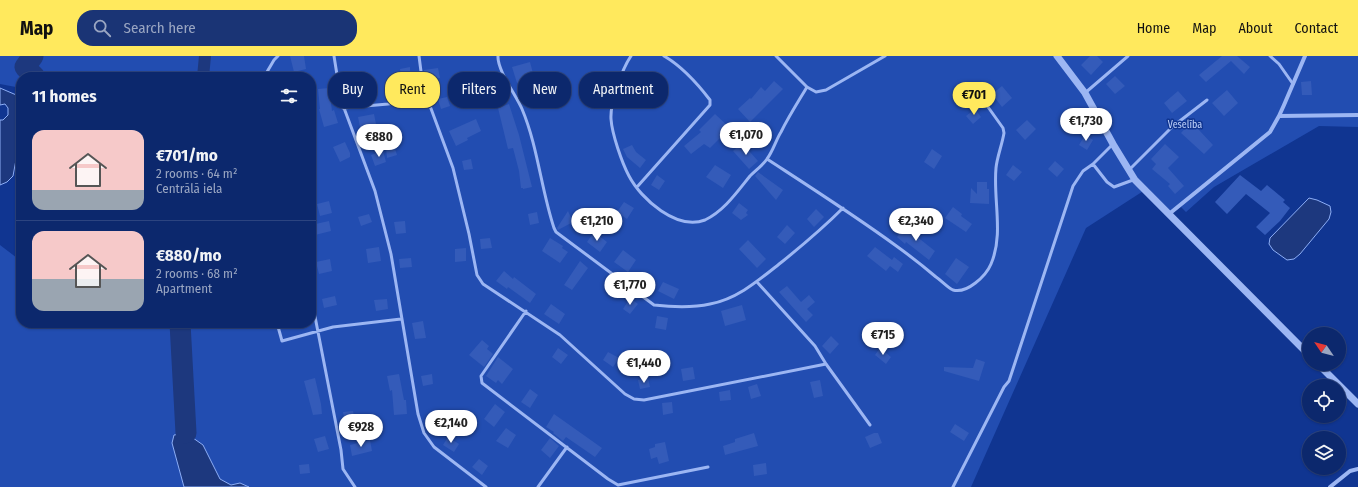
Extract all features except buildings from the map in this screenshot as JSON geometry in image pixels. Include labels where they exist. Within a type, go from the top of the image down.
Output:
[{"type":"street","points":[[1057,56],[1086,93],[1113,144],[1135,180],[1302,348]]},
{"type":"street","points":[[1169,214],[1270,132],[1279,116],[1305,56]]},
{"type":"street","points":[[1279,116],[1358,115]]},
{"type":"street","points":[[1325,371],[1358,404]]},
{"type":"street","points":[[1330,487],[1350,471],[1358,469]]},
{"type":"lane","points":[[267,72],[278,56]]},
{"type":"lane","points":[[334,56],[337,72]]},
{"type":"lane","points":[[419,56],[421,72]]},
{"type":"lane","points":[[498,56],[499,66],[529,125],[553,226],[556,232],[654,305],[674,307],[710,304],[736,295],[757,282],[820,231],[843,208]]},
{"type":"lane","points":[[631,56],[626,62],[612,102],[611,119],[616,143],[629,176],[645,197],[668,216],[688,223],[704,220],[716,214],[767,159],[796,103],[807,87]]},
{"type":"lane","points":[[637,187],[710,105],[710,100],[696,83],[664,56]]},
{"type":"lane","points":[[776,56],[807,87],[816,92],[826,90],[885,56]]},
{"type":"lane","points":[[1086,93],[1128,56]]},
{"type":"lane","points":[[1270,56],[1279,64],[1293,84]]},
{"type":"lane","points":[[767,159],[843,208],[896,246],[953,290],[959,290],[973,285],[983,276],[990,266],[996,251],[998,232],[996,167],[1004,133],[1003,128],[983,100]]},
{"type":"lane","points":[[1129,170],[1172,127],[1207,100]]},
{"type":"lane","points":[[343,108],[375,191],[391,254],[418,414],[424,433],[434,447],[486,487]]},
{"type":"lane","points":[[431,108],[453,168],[477,275],[483,284],[560,335],[625,394],[634,399],[644,400],[826,364]]},
{"type":"lane","points":[[953,487],[1009,381],[1073,186],[1083,171],[1093,164],[1113,144]]},
{"type":"lane","points":[[1093,164],[1107,182],[1114,187],[1135,180]]},
{"type":"lane","points":[[757,282],[814,346],[870,425]]},
{"type":"lane","points":[[526,312],[480,378],[482,383],[618,485],[708,467]]},
{"type":"lane","points":[[278,328],[282,341],[332,328],[401,319]]},
{"type":"lane","points":[[316,325],[341,450],[343,469],[355,487]]},
{"type":"lane","points":[[538,487],[567,447]]},
{"type":"green space","name":"Veselība","points":[[0,56],[1358,56],[1358,127],[1319,126],[1214,187],[1186,212],[1181,207],[1169,214],[1148,188],[1086,228],[971,487],[0,487],[0,245],[16,257],[16,328],[316,328],[316,72],[16,72],[16,87],[0,84]]},
{"type":"shaded area","points":[[0,88],[16,95],[16,160],[13,176],[7,182],[0,185],[0,120],[3,120],[8,115],[8,108],[5,104],[0,105]]},
{"type":"shaded area","points":[[1309,198],[1330,206],[1331,212],[1329,219],[1300,254],[1294,259],[1287,260],[1273,250],[1269,244],[1270,238]]},
{"type":"shaded area","points":[[186,433],[203,445],[220,479],[231,485],[240,483],[249,487],[184,487],[172,443],[174,435]]},
{"type":"waterway","points":[[30,72],[25,67],[33,56]]},
{"type":"waterway","points":[[203,72],[205,56]]},
{"type":"waterway","points":[[180,328],[186,433]]}]
